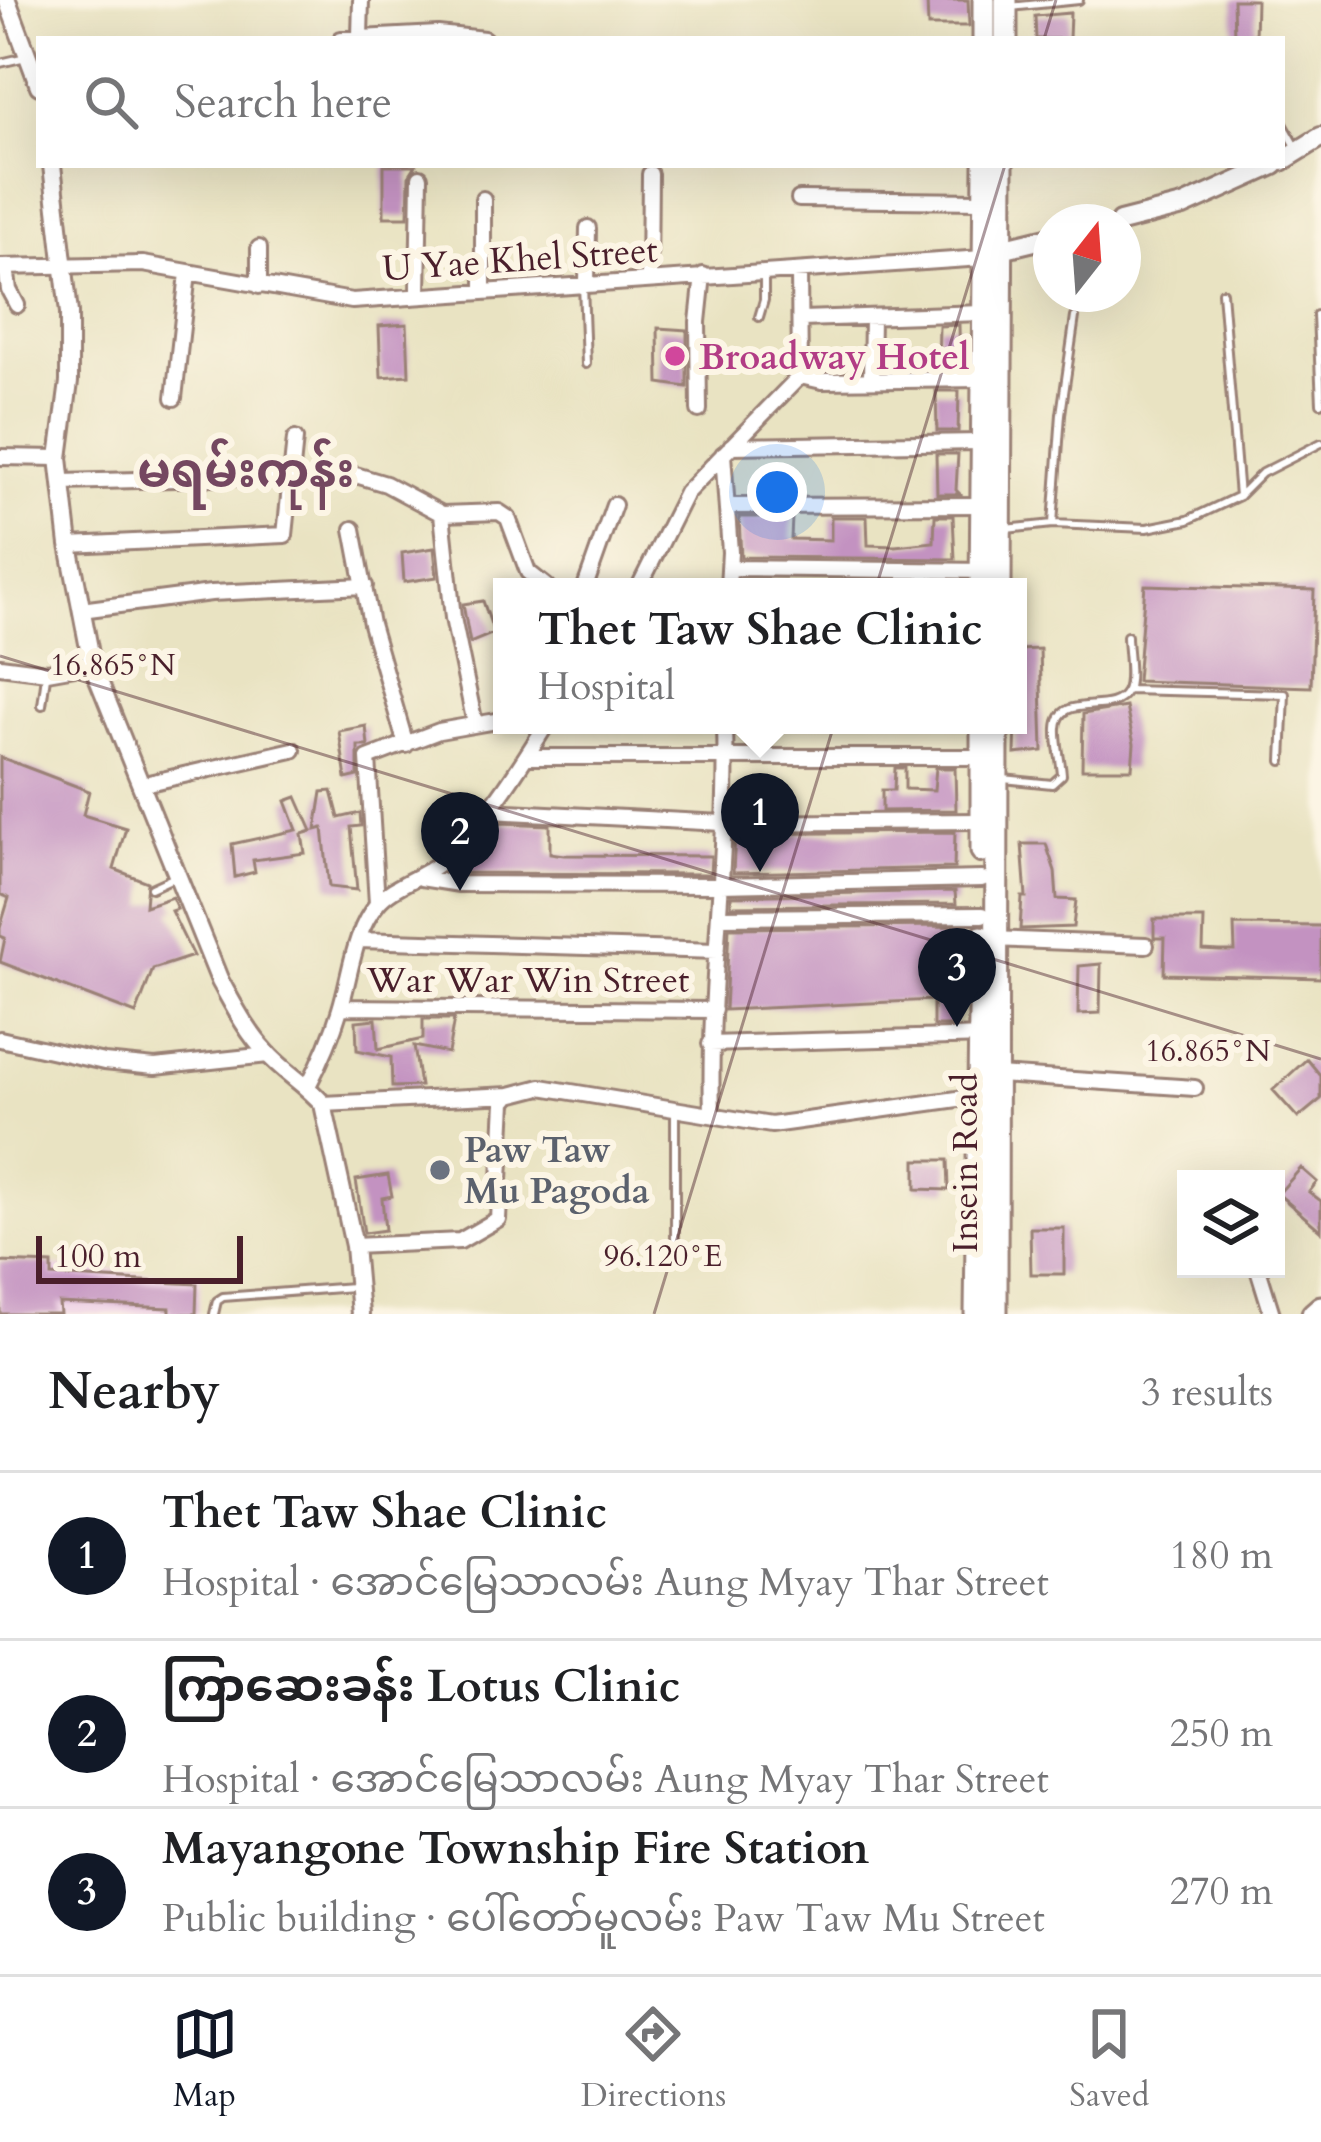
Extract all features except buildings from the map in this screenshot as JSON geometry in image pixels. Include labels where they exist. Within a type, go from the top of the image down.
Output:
[{"type":"main road","points":[[985,36],[999,2]]},
{"type":"main road","points":[[999,2],[1005,36]]},
{"type":"main road","points":[[1285,159],[1321,137]]},
{"type":"main road","points":[[985,168],[984,201],[992,253],[990,578]]},
{"type":"main road","points":[[990,529],[981,505],[983,313],[1002,168]]},
{"type":"main road","points":[[1141,217],[1183,206],[1265,168]]},
{"type":"main road","points":[[992,253],[1033,242]]},
{"type":"main road","points":[[976,1314],[979,1096],[988,1036],[982,734]]},
{"type":"main road","points":[[986,931],[998,734]]},
{"type":"main road","name":"Insein Road","points":[[988,1036],[998,1075],[996,1314]]},
{"type":"main road","points":[[1313,1314],[1321,1307]]},
{"type":"street","points":[[8,0],[36,72]]},
{"type":"street","points":[[360,36],[361,0]]},
{"type":"street","points":[[52,168],[69,313],[69,382],[59,458],[69,545],[92,664],[220,981],[243,1024],[268,1055],[323,1104],[354,1246],[360,1314]]},
{"type":"street","points":[[650,174],[650,279]]},
{"type":"street","points":[[418,295],[420,177]]},
{"type":"street","points":[[483,199],[483,291]]},
{"type":"street","points":[[799,199],[984,201]]},
{"type":"street","points":[[585,283],[587,228]]},
{"type":"street","points":[[259,248],[259,286]]},
{"type":"street","name":"U Yae Khel Street","points":[[3,267],[143,264],[352,301],[992,253]]},
{"type":"street","points":[[3,267],[17,305]]},
{"type":"street","points":[[644,578],[686,493],[800,376],[799,271]]},
{"type":"street","points":[[174,398],[188,272]]},
{"type":"street","points":[[699,410],[698,322],[704,275]]},
{"type":"street","points":[[802,320],[983,313]]},
{"type":"street","points":[[872,317],[872,380]]},
{"type":"street","points":[[800,376],[822,381],[982,379]]},
{"type":"street","points":[[69,545],[285,535],[295,439]]},
{"type":"street","points":[[727,450],[982,442]]},
{"type":"street","points":[[727,450],[728,578]]},
{"type":"street","points":[[0,457],[59,458]]},
{"type":"street","points":[[349,473],[386,484],[442,514],[491,511],[508,518],[528,572],[536,578]]},
{"type":"street","points":[[62,482],[292,476]]},
{"type":"street","points":[[589,578],[614,505]]},
{"type":"street","points":[[727,506],[981,505]]},
{"type":"street","points":[[442,514],[453,618],[475,724]]},
{"type":"street","points":[[353,529],[371,624],[406,745]]},
{"type":"street","points":[[729,568],[966,578]]},
{"type":"street","points":[[82,610],[211,593],[365,586]]},
{"type":"street","points":[[0,666],[47,672],[92,664]]},
{"type":"street","points":[[308,1086],[341,1007],[358,940],[377,903],[368,758],[439,731],[493,721]]},
{"type":"street","points":[[377,903],[421,878],[490,811],[540,734]]},
{"type":"street","points":[[712,1114],[710,1044],[725,734]]},
{"type":"street","points":[[140,784],[293,750]]},
{"type":"street","points":[[526,757],[982,757]]},
{"type":"street","points":[[490,811],[723,823],[981,821]]},
{"type":"street","points":[[421,878],[459,884],[720,885],[982,879]]},
{"type":"street","points":[[719,917],[1146,945]]},
{"type":"street","points":[[358,940],[717,951]]},
{"type":"street","name":"War War Win Street","points":[[341,1007],[714,1010]]},
{"type":"street","points":[[710,1044],[988,1036]]},
{"type":"street","points":[[0,1039],[104,1063],[155,1067],[268,1055]]},
{"type":"street","points":[[998,1075],[1195,1088]]},
{"type":"street","points":[[323,1104],[507,1099],[542,1087],[771,1125],[979,1096]]},
{"type":"street","points":[[354,1246],[460,1241],[498,1219],[507,1099]]},
{"type":"street","points":[[1261,1278],[1272,1314]]},
{"type":"lane","points":[[999,2],[1079,0]]},
{"type":"lane","points":[[0,63],[36,72]]},
{"type":"lane","points":[[759,316],[764,271]]},
{"type":"lane","points":[[585,283],[586,364]]},
{"type":"lane","points":[[1222,292],[1239,496]]},
{"type":"lane","points":[[1317,315],[1321,403]]},
{"type":"lane","points":[[1053,524],[1061,414],[1075,316]]},
{"type":"lane","points":[[990,529],[1053,524],[1147,528],[1188,520],[1239,496],[1262,473],[1321,443]]},
{"type":"lane","points":[[1127,636],[1128,690]]},
{"type":"lane","points":[[42,705],[47,672]]},
{"type":"lane","points":[[997,778],[1052,784],[1059,780],[1057,725],[1061,714],[1071,708],[1114,703],[1128,690],[1285,694],[1282,761]]},
{"type":"lane","points":[[151,888],[176,876]]},
{"type":"lane","points":[[675,1109],[675,1239],[676,1250],[685,1256]]},
{"type":"lane","points":[[214,1314],[223,1297],[356,1287]]},
{"type":"shaded area","points":[[0,1263],[201,1276],[198,1314],[0,1314]]},
{"type":"place","name":"Broadway Hotel","points":[[675,356]]},
{"type":"place","name":"Thet Taw Shae Clinic","points":[[760,872]]},
{"type":"place","name":"ကြာဆေးခန်း Lotus Clinic","points":[[460,891]]},
{"type":"place","name":"Mayangone Township Fire Station","points":[[957,1027]]},
{"type":"place","name":"Paw Taw Mu Pagoda","points":[[440,1170]]},
{"type":"district","name":"မရမ်းကုန်း","points":[[246,470]]}]
